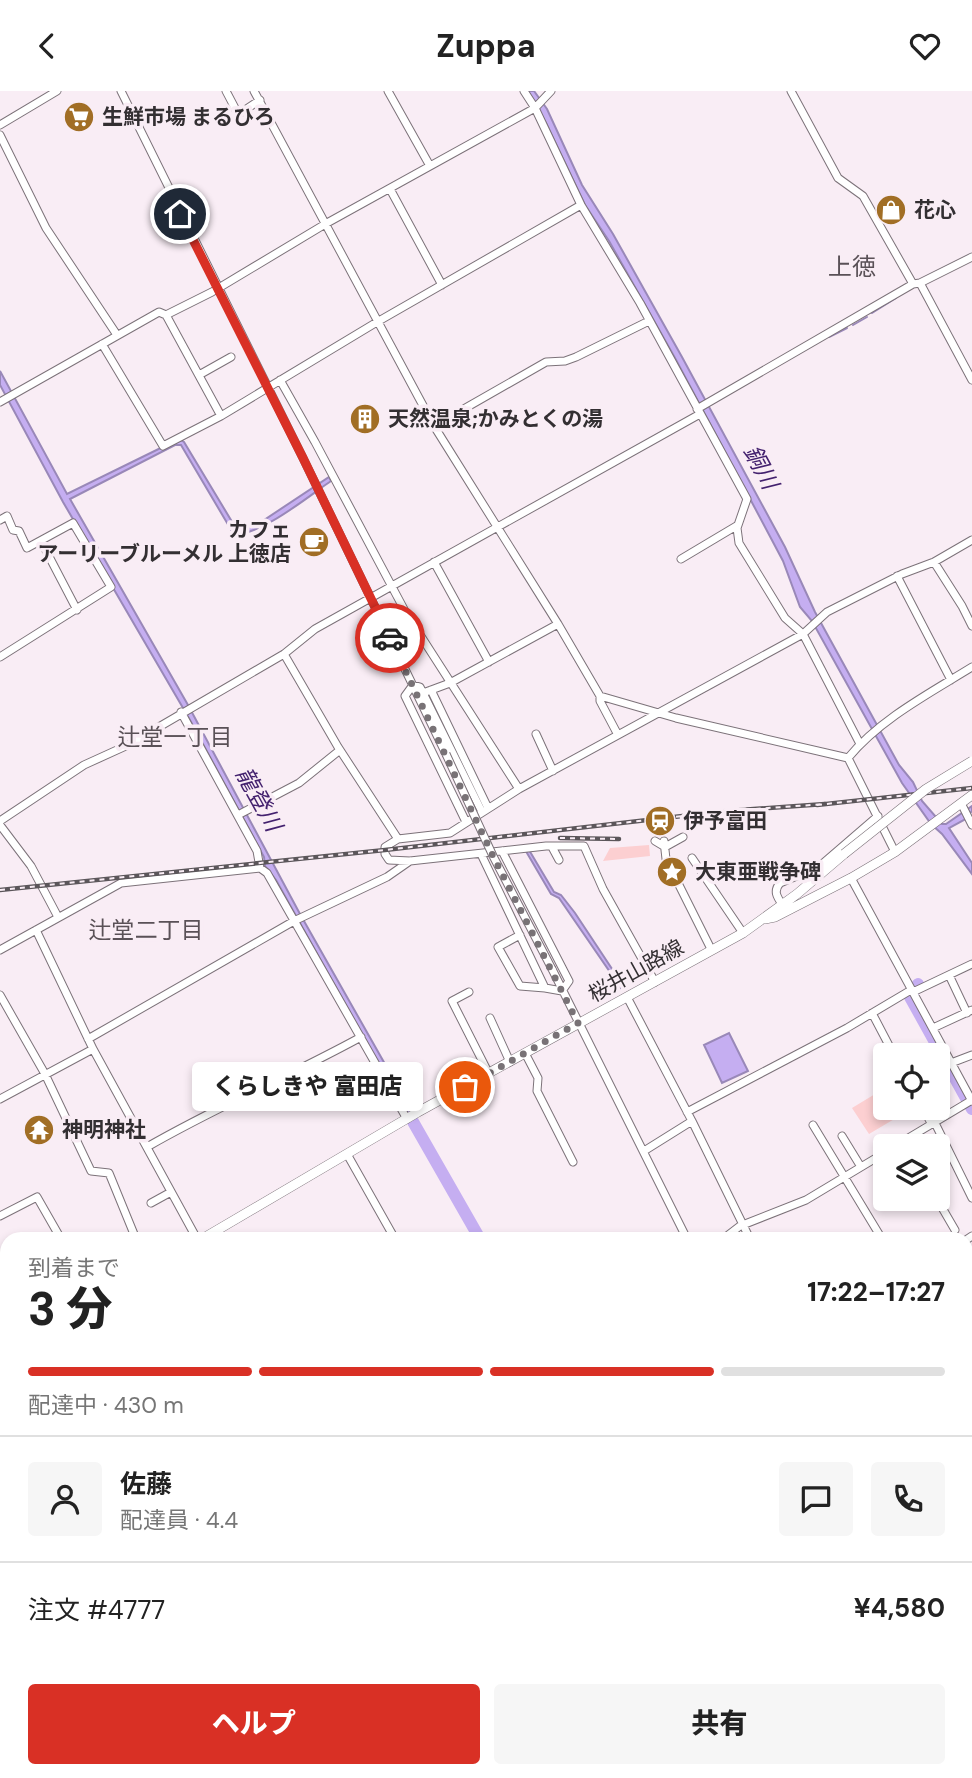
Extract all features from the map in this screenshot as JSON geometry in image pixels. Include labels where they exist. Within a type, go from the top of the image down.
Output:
[{"type":"main road","name":"桜井山路線","points":[[223,1232],[407,1119],[743,933],[926,789],[972,761]]},
{"type":"main road","name":"桜井山路線","points":[[759,921],[775,917],[895,852],[972,795]]},
{"type":"street","points":[[0,125],[57,91]]},
{"type":"street","points":[[121,91],[303,458],[493,856],[684,1232]]},
{"type":"street","points":[[226,91],[236,110],[242,112],[260,100]]},
{"type":"street","points":[[254,91],[434,426],[558,624],[600,696],[618,735]]},
{"type":"street","points":[[388,91],[430,166]]},
{"type":"street","points":[[524,91],[582,205],[747,499],[738,525],[739,543],[785,618],[803,634],[860,744]]},
{"type":"street","points":[[166,315],[218,289],[327,223],[535,108],[551,91]]},
{"type":"street","points":[[791,91],[838,178],[863,196],[972,380]]},
{"type":"street","points":[[0,135],[46,228],[117,335]]},
{"type":"street","points":[[390,189],[442,285]]},
{"type":"street","points":[[103,344],[163,446],[221,416],[377,322],[582,205]]},
{"type":"street","points":[[58,917],[31,866],[0,823],[84,765],[128,745],[284,654],[315,629],[699,412],[916,284],[972,257]]},
{"type":"street","points":[[0,402],[159,312],[166,315],[221,416]]},
{"type":"street","points":[[434,426],[546,362],[565,361],[576,357],[649,321]]},
{"type":"street","points":[[199,375],[231,357]]},
{"type":"street","points":[[280,380],[405,613],[519,789]]},
{"type":"street","points":[[0,520],[7,516],[13,530],[19,530],[27,548],[73,523],[111,587],[0,657]]},
{"type":"street","points":[[681,559],[738,525]]},
{"type":"street","points":[[655,982],[603,889],[584,846],[410,861],[389,860],[385,847],[398,839],[450,833],[519,789],[803,634],[827,612],[897,576],[933,562],[972,540]]},
{"type":"street","points":[[41,541],[76,610]]},
{"type":"street","points":[[434,562],[489,662]]},
{"type":"street","points":[[933,562],[972,626]]},
{"type":"street","points":[[897,576],[951,680]]},
{"type":"street","points":[[427,692],[450,683],[558,624]]},
{"type":"street","points":[[284,654],[340,750],[398,839]]},
{"type":"street","points":[[848,758],[860,744],[912,704],[972,667]]},
{"type":"street","points":[[413,685],[427,692],[485,810]]},
{"type":"street","points":[[413,685],[405,696],[467,822]]},
{"type":"street","points":[[600,696],[658,713],[848,758],[895,852]]},
{"type":"street","points":[[181,712],[257,851],[260,868]]},
{"type":"street","points":[[536,734],[553,771]]},
{"type":"street","points":[[238,815],[299,783],[340,750]]},
{"type":"street","points":[[961,803],[972,825]]},
{"type":"street","points":[[782,904],[776,887],[820,866],[878,816]]},
{"type":"street","points":[[655,841],[665,844],[683,837]]},
{"type":"street","points":[[665,844],[666,859],[711,950]]},
{"type":"street","points":[[552,847],[559,860]]},
{"type":"street","points":[[502,851],[569,981],[562,991]]},
{"type":"street","points":[[481,854],[545,988]]},
{"type":"street","points":[[692,858],[743,933]]},
{"type":"street","points":[[88,1039],[294,921],[387,877],[410,861]]},
{"type":"street","points":[[0,950],[121,883],[260,868],[267,873],[407,1119]]},
{"type":"street","points":[[851,878],[972,1101],[932,1122],[917,1134]]},
{"type":"street","points":[[36,930],[93,1049],[195,1232]]},
{"type":"street","points":[[520,935],[498,947],[520,986],[562,991]]},
{"type":"street","points":[[687,1112],[912,991],[972,964]]},
{"type":"street","points":[[933,1028],[970,1011],[949,975]]},
{"type":"street","points":[[469,992],[453,1001],[489,1074]]},
{"type":"street","points":[[0,995],[45,1074],[91,1171],[109,1173],[133,1232]]},
{"type":"street","points":[[627,997],[746,1232]]},
{"type":"street","points":[[872,1013],[888,1043]]},
{"type":"street","points":[[490,1018],[510,1062]]},
{"type":"street","points":[[147,1147],[214,1109],[319,1060],[361,1037]]},
{"type":"street","points":[[0,1099],[93,1049]]},
{"type":"street","points":[[525,1053],[538,1078],[537,1091],[573,1163]]},
{"type":"street","points":[[951,1063],[972,1055]]},
{"type":"street","points":[[643,1151],[692,1121]]},
{"type":"street","points":[[932,1122],[972,1198]]},
{"type":"street","points":[[813,1125],[878,1232]]},
{"type":"street","points":[[842,1136],[861,1167]]},
{"type":"street","points":[[347,1154],[391,1232]]},
{"type":"street","points":[[733,1232],[743,1225],[806,1200],[873,1160]]},
{"type":"street","points":[[151,1203],[171,1192]]},
{"type":"street","points":[[0,1216],[37,1197],[57,1232]]},
{"type":"street","points":[[944,1211],[955,1230]]},
{"type":"shaded area","points":[[527,91],[534,91],[547,109],[582,185],[613,234],[682,357],[785,547],[815,612],[899,765],[913,782],[922,801],[942,824],[972,806],[972,811],[964,820],[949,828],[972,863],[972,874],[902,783],[812,621],[800,607],[783,561],[675,358],[609,241],[585,205],[546,123]]},
{"type":"shaded area","points":[[0,371],[67,494],[179,439],[184,442],[237,530],[258,524],[329,477],[331,481],[283,515],[243,533],[233,533],[181,445],[175,445],[70,499],[188,705],[300,914],[411,1110],[406,1113],[276,880],[265,866],[264,857],[190,720],[63,502],[0,385]]},
{"type":"shaded area","points":[[649,845],[650,856],[603,861],[610,848]]},
{"type":"shaded area","points":[[529,850],[554,892],[561,895],[575,913],[624,987],[621,988],[559,898],[551,894],[526,851]]},
{"type":"shaded area","points":[[729,1033],[748,1071],[722,1083],[704,1045]]},
{"type":"shaded area","points":[[873,1095],[873,1120],[893,1120],[869,1134],[852,1108]]},
{"type":"waterway","points":[[872,313],[896,298]]},
{"type":"waterway","points":[[853,325],[867,317]]},
{"type":"waterway","points":[[829,337],[847,328]]},
{"type":"waterway","points":[[918,984],[910,997],[972,1109]]},
{"type":"waterway","name":"龍登川","points":[[404,1106],[476,1232]]},
{"type":"railway","points":[[817,805],[972,788]]},
{"type":"railway","points":[[0,890],[726,811],[825,804]]},
{"type":"railway","points":[[560,838],[619,839]]},
{"type":"way so far","points":[[390,638],[493,856],[578,1023],[465,1087]]},
{"type":"place","name":"生鮮市場 まるひろ","points":[[79,117]]},
{"type":"place","name":"花心","points":[[891,210]]},
{"type":"place","name":"天然温泉;かみとくの湯","points":[[365,419]]},
{"type":"place","name":"カフェ アーリーブルーメル 上徳店","points":[[314,542]]},
{"type":"place","name":"伊予富田","points":[[660,821]]},
{"type":"place","name":"大東亜戦争碑","points":[[672,872]]},
{"type":"place","name":"くらしきや 富田店","points":[[465,1087]]},
{"type":"place","name":"神明神社","points":[[39,1130]]},
{"type":"district","name":"上徳","points":[[852,266]]},
{"type":"district","name":"辻堂一丁目","points":[[175,737]]},
{"type":"district","name":"辻堂二丁目","points":[[146,930]]},
{"type":"route","points":[[180,214],[390,638]]},
{"type":"water label","name":"銅川","points":[[761,467]]}]
